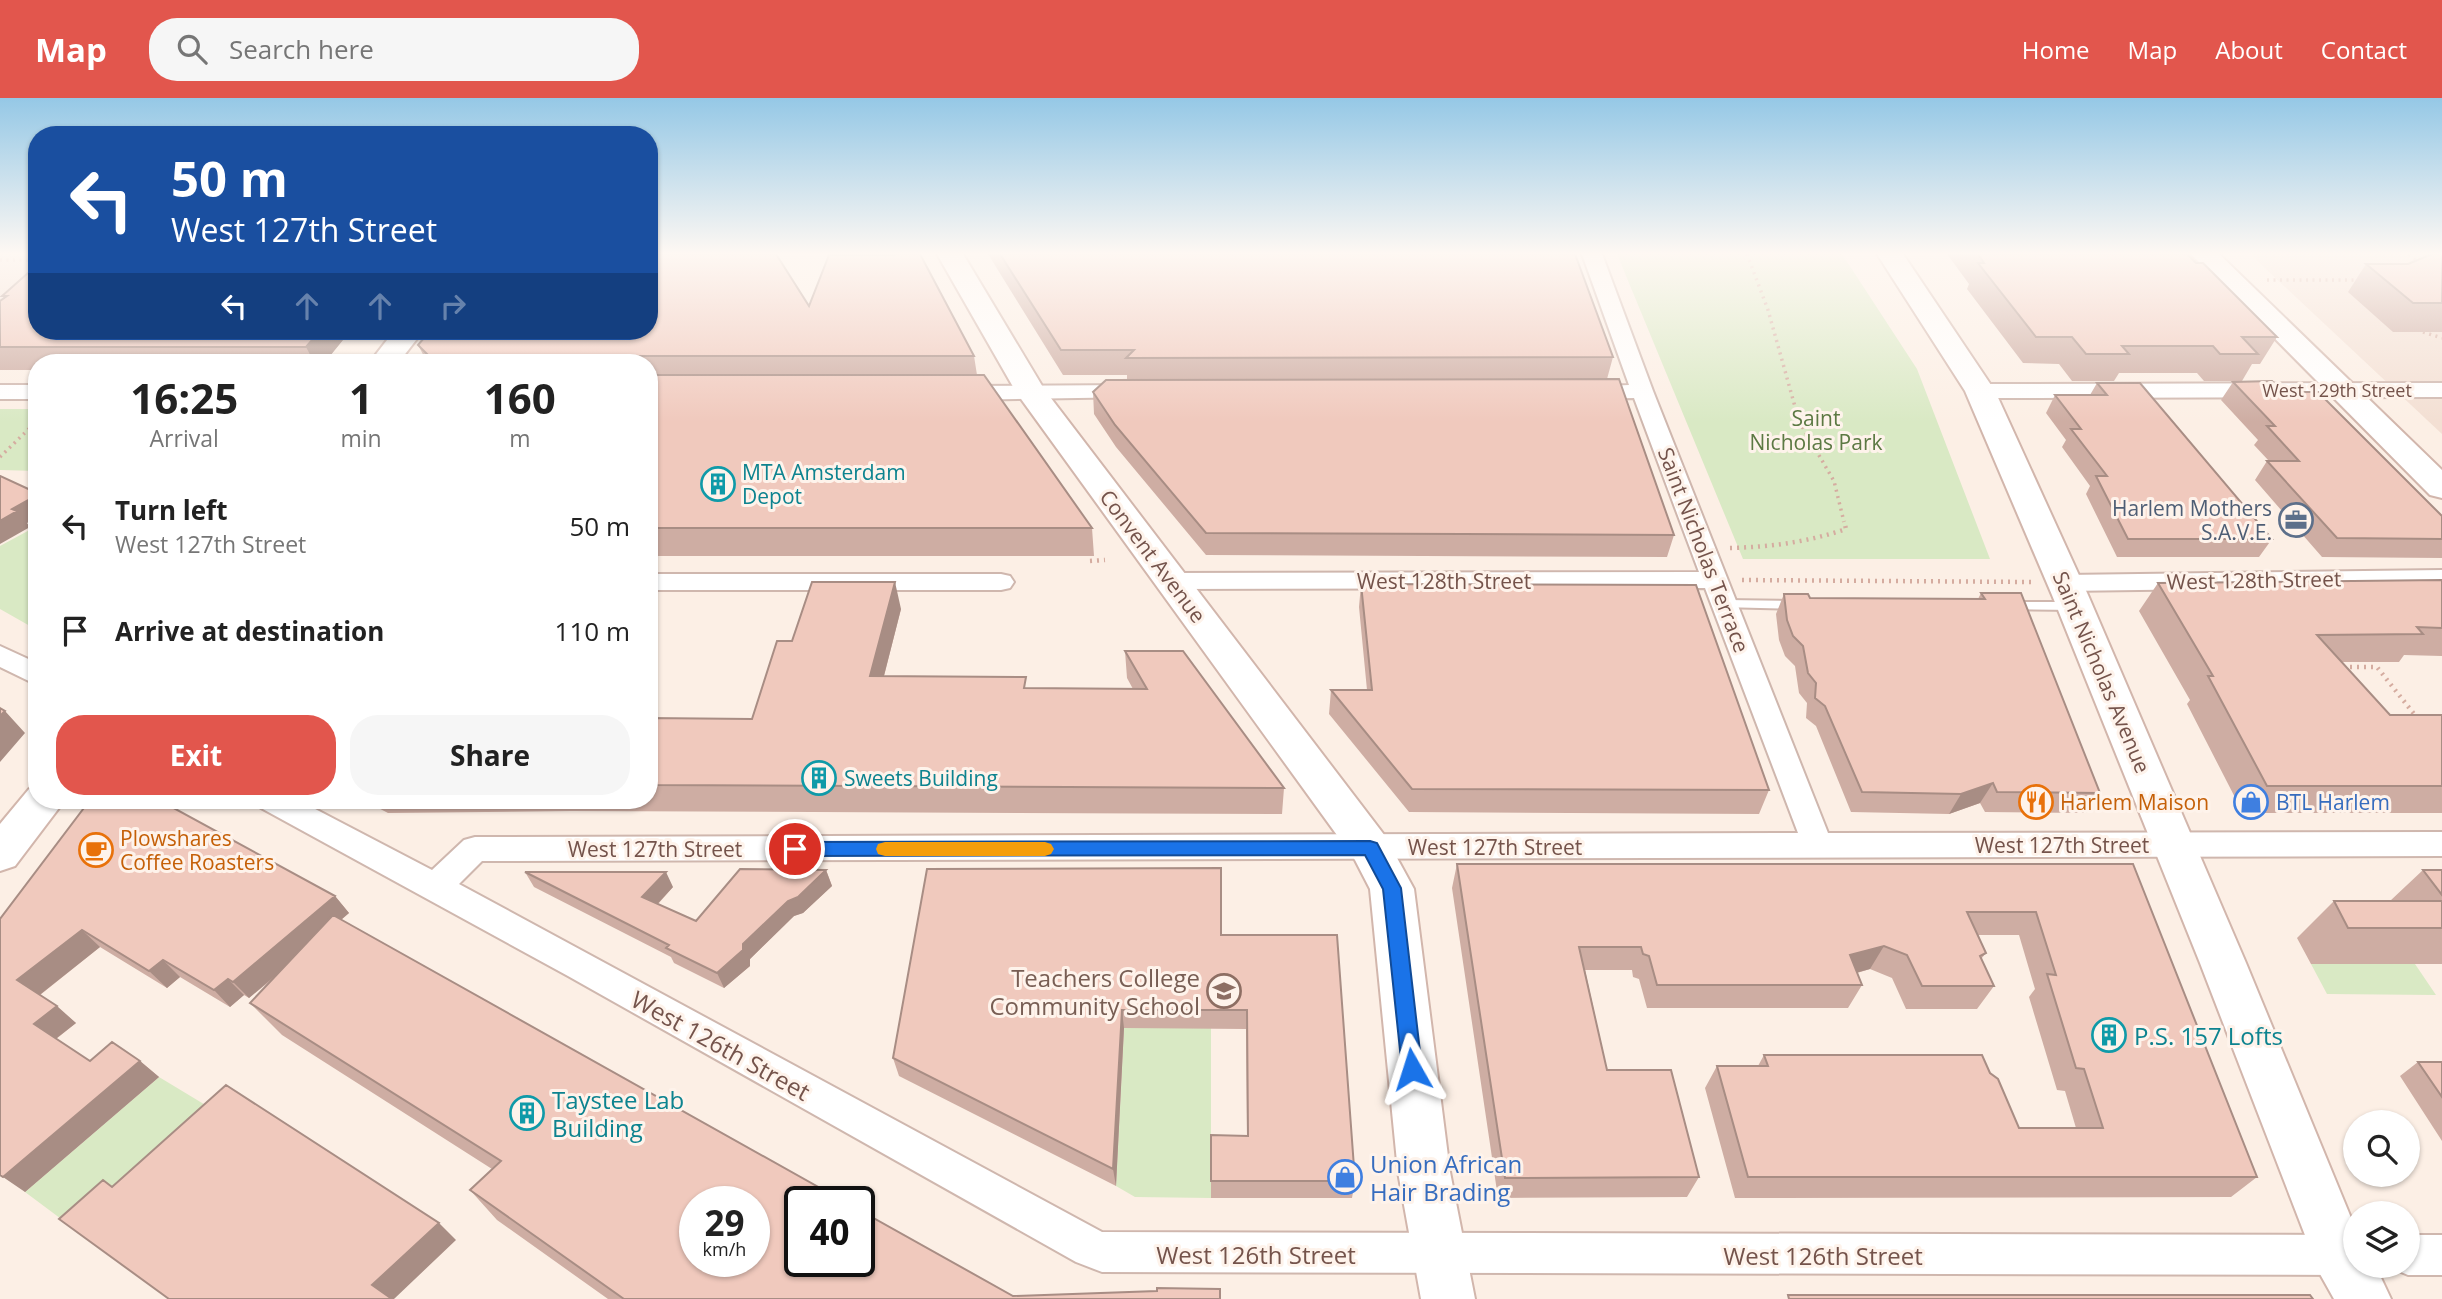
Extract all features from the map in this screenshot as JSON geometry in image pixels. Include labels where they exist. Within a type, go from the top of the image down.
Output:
[{"type":"main road","name":"Convent Avenue","points":[[983,310],[1031,393],[1370,848],[1392,888],[1424,1172],[1444,1277]]},
{"type":"main road","name":"Saint Nicholas Avenue","points":[[1927,310],[1980,391],[2070,595],[2343,1246]]},
{"type":"main road","points":[[2261,310],[2442,488]]},
{"type":"main road","points":[[390,354],[402,340]]},
{"type":"main road","points":[[0,854],[37,809]]},
{"type":"street","name":"Saint Nicholas Terrace","points":[[1612,310],[1818,846]]},
{"type":"street","name":"West 129th Street","points":[[1980,391],[2442,390]]},
{"type":"street","points":[[1568,391],[1642,391]]},
{"type":"street","points":[[0,392],[28,392]]},
{"type":"street","points":[[936,393],[1155,392]]},
{"type":"street","name":"West 128th Street","points":[[2070,595],[2442,578]]},
{"type":"street","name":"West 128th Street","points":[[1171,581],[1721,592]]},
{"type":"street","points":[[658,582],[1001,582]]},
{"type":"street","points":[[0,655],[28,670]]},
{"type":"street","name":"West 126th Street","points":[[289,809],[436,886],[1090,1248],[1117,1253],[1444,1277],[2343,1270]]},
{"type":"street","name":"West 127th Street","points":[[436,886],[475,849],[2442,844]]},
{"type":"street","points":[[2420,1255],[2442,1255]]},
{"type":"lane","points":[[1721,592],[1807,605]]},
{"type":"lane","points":[[1997,606],[2070,595]]},
{"type":"path","points":[[1704,549],[1781,547],[1818,540],[1846,529],[1835,481],[1799,421],[1783,372],[1768,310]]},
{"type":"path","points":[[2423,332],[2442,338]]},
{"type":"path","points":[[0,457],[28,431]]},
{"type":"path","points":[[1090,561],[1105,560]]},
{"type":"path","points":[[1721,592],[2070,595]]},
{"type":"path","points":[[2338,667],[2377,667],[2426,728]]},
{"type":"shaded area","points":[[0,310],[27,310],[0,337]]},
{"type":"shaded area","points":[[2310,310],[2442,310],[2442,434]]},
{"type":"green space","name":"Saint Nicholas Park","points":[[1640,310],[1879,310],[1917,369],[1990,559],[1743,559]]},
{"type":"green space","points":[[0,409],[28,409],[28,471],[0,470]]},
{"type":"green space","points":[[28,531],[28,625],[0,609],[0,546]]},
{"type":"green space","points":[[2311,964],[2415,964],[2436,995],[2327,994]]},
{"type":"green space","points":[[1124,1028],[1211,1028],[1211,1198],[1135,1197],[1116,1186]]},
{"type":"green space","points":[[159,1077],[217,1112],[84,1236],[25,1192]]},
{"type":"building","points":[[0,310],[28,310],[28,340],[312,340],[306,347],[0,347]]},
{"type":"building","points":[[658,310],[950,310],[974,356],[427,354],[418,345],[422,340],[658,340]]},
{"type":"building","points":[[1036,310],[1596,310],[1613,357],[1126,358],[1134,350],[1061,350]]},
{"type":"building","points":[[2015,310],[2250,310],[2277,337],[2242,337],[2258,354],[2220,354],[2213,346],[2122,346],[2129,354],[2086,354],[2072,337],[2036,337]]},
{"type":"building","points":[[658,375],[984,375],[1092,528],[658,528]]},
{"type":"building","points":[[1619,379],[1674,535],[1206,533],[1115,425],[1093,392],[1106,380]]},
{"type":"building","points":[[2272,381],[2282,392],[2318,392],[2442,516],[2442,539],[2337,538],[2267,461],[2299,461],[2267,426],[2275,426],[2233,382]]},
{"type":"building","points":[[2097,383],[2140,383],[2272,539],[2128,539],[2096,476],[2107,476],[2071,429],[2081,429],[2055,395],[2107,395]]},
{"type":"building","points":[[0,476],[28,489],[28,500],[12,509],[17,511],[0,521]]},
{"type":"building","points":[[2442,580],[2442,628],[2417,627],[2423,634],[2317,635],[2390,715],[2442,715],[2442,786],[2267,786],[2208,676],[2213,676],[2158,583]]},
{"type":"building","points":[[812,582],[895,582],[870,676],[1026,677],[1024,688],[1147,689],[1125,651],[1183,651],[1284,788],[658,785],[658,718],[752,719],[777,641],[792,641]]},
{"type":"building","points":[[1361,584],[1696,585],[1769,790],[1412,789],[1331,690],[1372,690]]},
{"type":"building","points":[[1981,593],[2021,593],[2100,793],[1997,792],[1993,783],[1961,794],[1862,792],[1825,706],[1815,698],[1816,683],[1808,673],[1803,646],[1793,636],[1787,620],[1784,594],[1808,594],[1810,598],[1985,599]]},
{"type":"building","points":[[83,809],[176,809],[335,896],[233,982],[228,979],[214,990],[163,960],[149,971],[82,930],[17,980],[57,1006],[34,1024],[90,1061],[112,1042],[140,1061],[3,1177],[0,1175],[0,919]]},
{"type":"building","points":[[1457,864],[2133,864],[2257,1177],[1748,1177],[1717,1066],[1768,1066],[1764,1055],[1982,1055],[1990,1073],[1998,1079],[2019,1128],[2103,1128],[2084,1069],[2076,1068],[2047,974],[2056,975],[2036,912],[1967,912],[1986,953],[1980,956],[1994,986],[1922,986],[1907,955],[1884,946],[1850,955],[1862,985],[1657,985],[1649,956],[1643,954],[1641,947],[1579,947],[1607,1070],[1671,1070],[1699,1177],[1505,1178]]},
{"type":"building","points":[[1221,868],[1221,935],[1337,935],[1355,1181],[1211,1181],[1211,1135],[1248,1136],[1247,1010],[1122,1010],[1113,1169],[893,1058],[927,869]]},
{"type":"building","points":[[740,869],[826,870],[798,897],[788,901],[743,944],[743,950],[717,973],[666,948],[669,945],[525,872],[666,872],[642,897],[696,921]]},
{"type":"building","points":[[2423,870],[2442,870],[2442,895]]},
{"type":"building","points":[[2334,901],[2442,901],[2442,928],[2348,928]]},
{"type":"building","name":"Taystee Lab Building","points":[[333,915],[816,1186],[784,1186],[784,1277],[875,1277],[875,1219],[1013,1296],[1157,1291],[1157,1288],[1220,1289],[1220,1299],[624,1299],[470,1190],[501,1161],[250,1003]]},
{"type":"building","points":[[2418,1062],[2442,1062],[2442,1097]]},
{"type":"building","points":[[226,1085],[439,1223],[372,1285],[392,1299],[169,1299],[59,1219],[103,1180],[112,1187]]},
{"type":"building","points":[[1788,1295],[2310,1295],[2313,1299],[1789,1299]]},
{"type":"slow traffic","points":[[885,849],[1045,849]]},
{"type":"place","name":"MTA Amsterdam Depot","points":[[718,484]]},
{"type":"place","name":"Harlem Mothers S.A.V.E.","points":[[2296,520]]},
{"type":"place","name":"Sweets Building","points":[[819,778]]},
{"type":"place","name":"Harlem Maison","points":[[2036,802]]},
{"type":"place","name":"BTL Harlem","points":[[2251,802]]},
{"type":"place","name":"Plowshares Coffee Roasters","points":[[96,850]]},
{"type":"place","name":"Teachers College Community School","points":[[1224,991]]},
{"type":"place","name":"P.S. 157 Lofts","points":[[2109,1035]]},
{"type":"place","name":"Taystee Lab Building","points":[[527,1113]]},
{"type":"place","name":"Union African Hair Brading","points":[[1345,1177]]},
{"type":"route","points":[[795,849],[1370,848],[1392,888],[1412,1069]]}]
